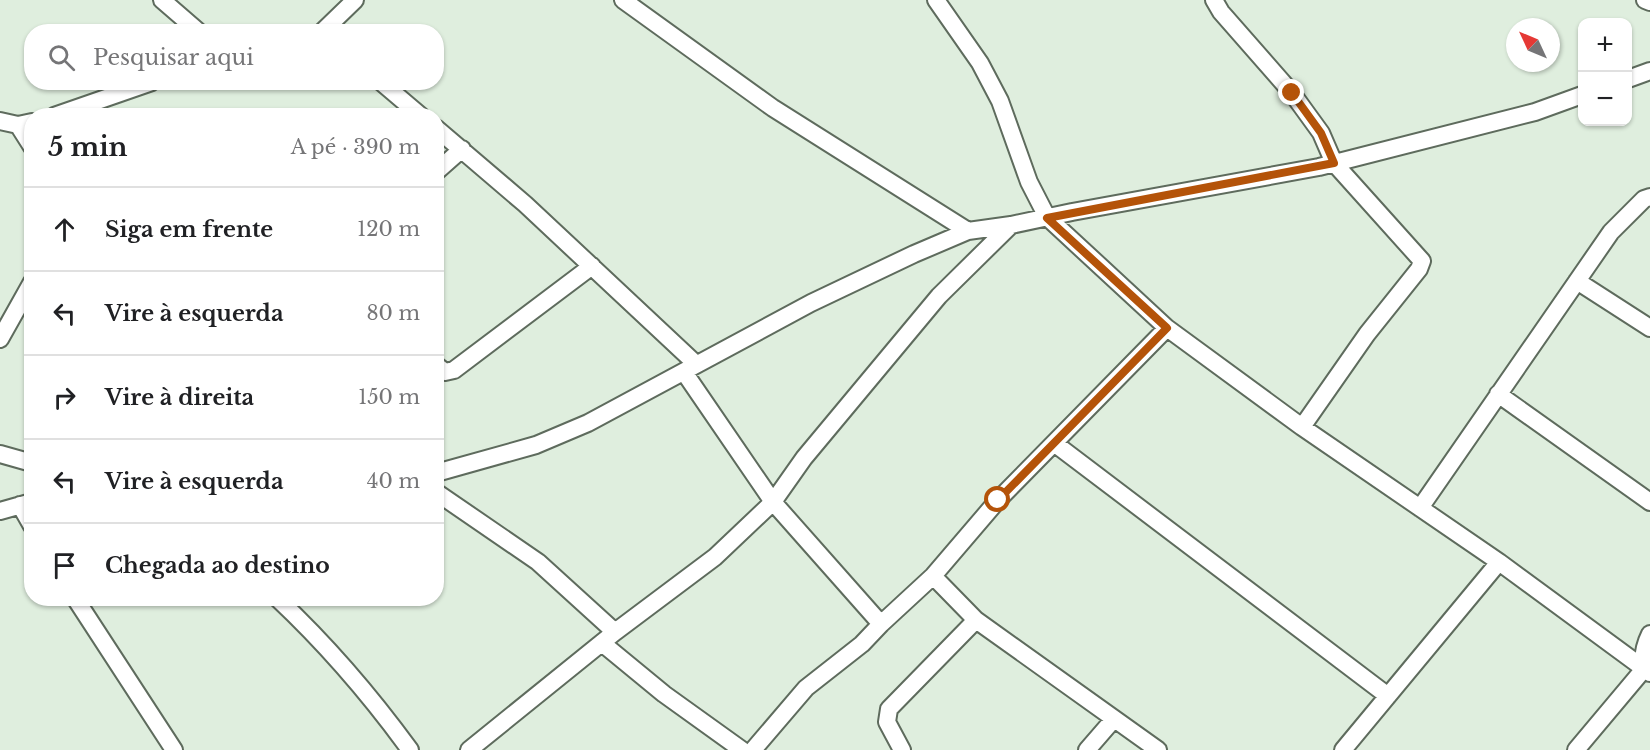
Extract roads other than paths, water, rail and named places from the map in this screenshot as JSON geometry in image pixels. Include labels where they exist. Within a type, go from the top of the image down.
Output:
[{"type":"street","points":[[162,0],[190,24]]},
{"type":"street","points":[[330,24],[355,0]]},
{"type":"street","points":[[623,0],[773,108],[968,231]]},
{"type":"street","points":[[936,0],[980,63],[1000,101],[1029,182],[1047,218],[1167,328],[1302,427],[1499,562],[1647,671]]},
{"type":"street","points":[[1214,0],[1221,12],[1292,93],[1321,133],[1334,163],[1420,258],[1422,265],[1367,334],[1302,427]]},
{"type":"street","points":[[1645,0],[1650,2]]},
{"type":"street","points":[[1632,78],[1650,71]]},
{"type":"street","points":[[77,108],[129,90]]},
{"type":"street","points":[[390,90],[412,108]]},
{"type":"street","points":[[444,471],[536,445],[588,423],[811,303],[968,231],[1011,225],[1334,163],[1535,112],[1578,96]]},
{"type":"street","points":[[0,121],[24,124]]},
{"type":"street","points":[[444,134],[525,204],[592,266],[690,368],[773,502],[881,624]]},
{"type":"street","points":[[444,165],[462,149]]},
{"type":"street","points":[[1420,508],[1611,232],[1650,197]]},
{"type":"street","points":[[470,750],[609,637],[714,557],[773,502],[804,458],[939,296],[1011,225]]},
{"type":"street","points":[[444,371],[454,370],[592,266]]},
{"type":"street","points":[[1577,281],[1650,328]]},
{"type":"street","points":[[0,339],[24,296]]},
{"type":"street","points":[[753,750],[806,688],[862,645],[881,624],[933,576],[998,500],[1167,328]]},
{"type":"street","points":[[1498,394],[1650,502]]},
{"type":"street","points":[[1054,443],[1388,696]]},
{"type":"street","points":[[0,454],[24,461]]},
{"type":"street","points":[[444,497],[538,562],[664,694],[742,750]]},
{"type":"street","points":[[0,511],[24,504]]},
{"type":"street","points":[[1343,750],[1499,562]]},
{"type":"street","points":[[933,576],[976,620],[1158,750]]},
{"type":"street","points":[[80,606],[174,750]]},
{"type":"street","points":[[286,606],[310,628],[375,701],[410,750]]},
{"type":"street","points":[[902,750],[887,722],[889,709],[976,620]]},
{"type":"street","points":[[1647,671],[1642,658],[1650,634]]},
{"type":"street","points":[[1576,750],[1647,671]]},
{"type":"street","points":[[1088,750],[1113,720]]}]
